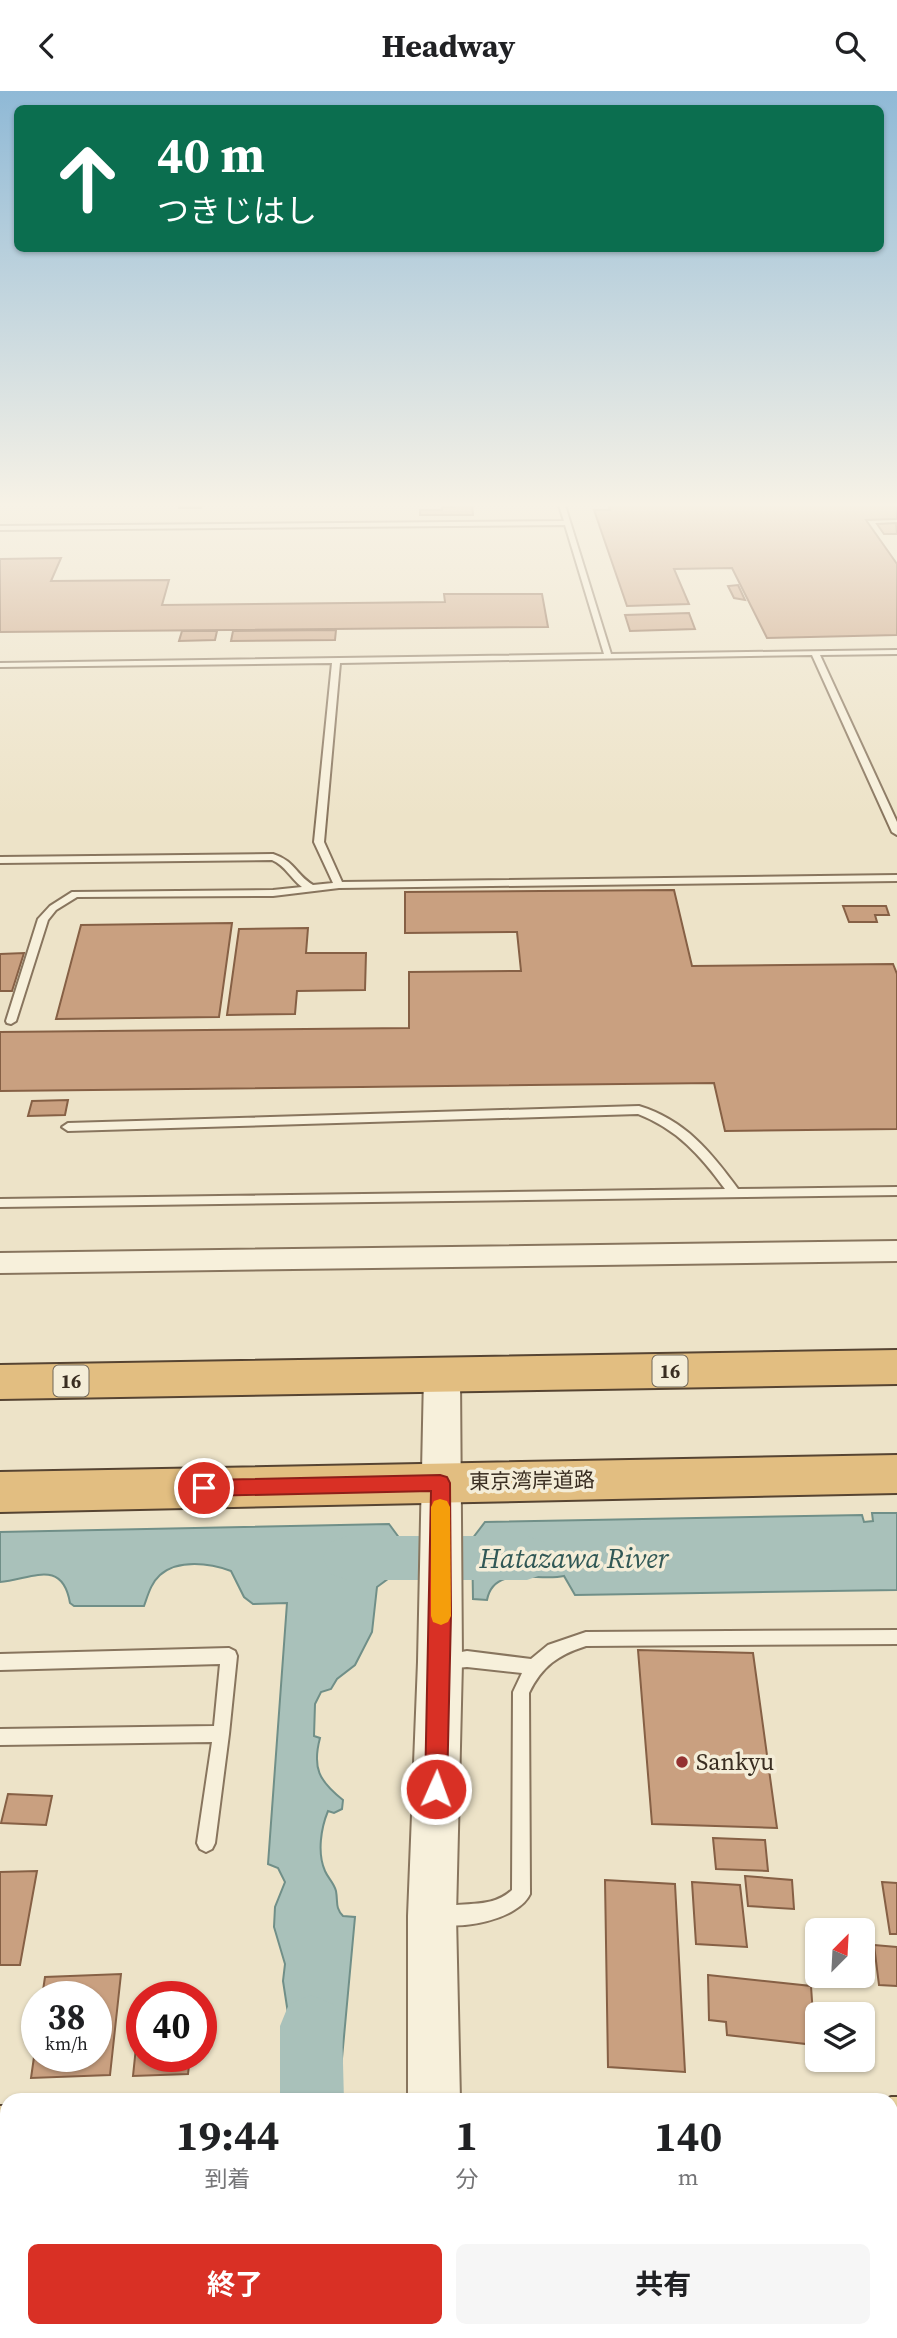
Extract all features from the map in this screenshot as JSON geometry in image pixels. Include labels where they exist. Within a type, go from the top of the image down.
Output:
[{"type":"highway","name":"16","points":[[0,1383],[897,1367]]},
{"type":"highway","name":"東京湾岸道路","points":[[0,1492],[440,1494],[897,1474]]},
{"type":"street","points":[[0,1263],[897,1251]]},
{"type":"street","points":[[434,2093],[432,1916],[441,1614],[442,1376]]},
{"type":"lane","points":[[593,607],[608,655]]},
{"type":"lane","points":[[0,665],[336,663],[608,655],[897,652]]},
{"type":"lane","points":[[816,653],[897,832]]},
{"type":"lane","points":[[336,663],[319,842],[339,885]]},
{"type":"lane","points":[[0,860],[273,857],[285,861],[294,869],[298,878],[313,889]]},
{"type":"lane","points":[[11,1021],[43,919],[52,908],[75,894],[273,893],[339,885],[897,878]]},
{"type":"lane","points":[[68,1127],[639,1110],[655,1115],[691,1136],[735,1193]]},
{"type":"lane","points":[[0,1203],[897,1191]]},
{"type":"lane","points":[[432,1916],[489,1913],[511,1906],[521,1894],[521,1692],[532,1667],[554,1648],[586,1639],[897,1637]]},
{"type":"lane","points":[[0,1662],[229,1657],[206,1843]]},
{"type":"lane","points":[[440,1662],[467,1659],[532,1667]]},
{"type":"lane","points":[[0,1737],[221,1734]]},
{"type":"water","points":[[872,1513],[897,1513],[897,1590],[575,1595],[564,1576],[508,1578],[491,1589],[487,1600],[473,1599],[472,1539],[485,1522],[862,1515],[864,1522],[873,1521]]},
{"type":"water","points":[[389,1524],[403,1543],[403,1575],[392,1576],[377,1587],[372,1632],[355,1665],[337,1679],[331,1689],[321,1692],[315,1704],[314,1736],[320,1738],[317,1766],[328,1787],[343,1800],[342,1809],[334,1813],[328,1811],[323,1825],[321,1856],[325,1871],[335,1888],[339,1910],[343,1916],[355,1917],[340,2080],[284,2083],[291,2033],[283,1981],[285,1964],[274,1927],[275,1907],[285,1882],[278,1868],[268,1864],[287,1603],[253,1604],[244,1597],[231,1571],[194,1564],[176,1567],[160,1575],[152,1585],[144,1606],[74,1606],[60,1580],[52,1576],[33,1576],[0,1582],[0,1532]]},
{"type":"building","points":[[0,607],[544,607],[548,627],[0,632]]},
{"type":"building","points":[[751,607],[897,607],[897,635],[767,638]]},
{"type":"building","points":[[689,613],[695,629],[630,631],[625,615]]},
{"type":"building","points":[[336,630],[335,640],[231,641],[233,631]]},
{"type":"building","points":[[182,631],[217,631],[215,640],[179,641]]},
{"type":"building","points":[[674,890],[692,966],[893,964],[897,974],[897,1129],[725,1131],[714,1083],[0,1091],[0,1032],[409,1028],[409,972],[521,971],[517,932],[405,933],[405,892]]},
{"type":"building","points":[[843,906],[886,906],[889,915],[875,915],[877,922],[849,922]]},
{"type":"building","points":[[232,923],[219,1017],[56,1019],[81,925]]},
{"type":"building","points":[[308,928],[306,953],[366,953],[365,990],[297,991],[295,1014],[227,1015],[239,929]]},
{"type":"building","points":[[24,953],[12,991],[0,991],[0,954]]},
{"type":"building","points":[[68,1100],[65,1115],[28,1116],[32,1101]]},
{"type":"building","points":[[638,1650],[753,1653],[777,1828],[652,1824]]},
{"type":"building","points":[[8,1794],[52,1796],[46,1825],[1,1823]]},
{"type":"building","points":[[713,1838],[765,1840],[768,1871],[716,1869]]},
{"type":"building","points":[[37,1871],[20,1965],[0,1965],[0,1872]]},
{"type":"building","points":[[745,1876],[792,1880],[794,1909],[748,1906]]},
{"type":"building","points":[[605,1880],[675,1884],[685,2072],[608,2067]]},
{"type":"building","points":[[692,1882],[740,1885],[747,1947],[696,1944]]},
{"type":"building","points":[[882,1882],[897,1883],[897,1934],[890,1934]]},
{"type":"building","points":[[875,1945],[897,1947],[897,1986],[879,1985]]},
{"type":"building","points":[[121,1974],[112,2057],[112,1981],[44,1981],[45,1977]]},
{"type":"building","points":[[708,1975],[811,1988],[812,2002],[805,2002],[805,2044],[727,2035],[726,2022],[709,2020]]},
{"type":"building","points":[[32,2072],[110,2072],[110,2075],[31,2078]]},
{"type":"building","points":[[133,2072],[188,2072],[188,2074],[133,2076]]},
{"type":"waterway","name":"Hatazawa River","points":[[348,1558],[527,1558]]},
{"type":"waterway","name":"Hatazawa River","points":[[311,2026],[312,2093]]},
{"type":"slow traffic","points":[[440,1507],[441,1616]]},
{"type":"place","name":"Sankyu","points":[[682,1762]]},
{"type":"route","points":[[204,1488],[440,1483],[441,1614],[436,1789]]}]
